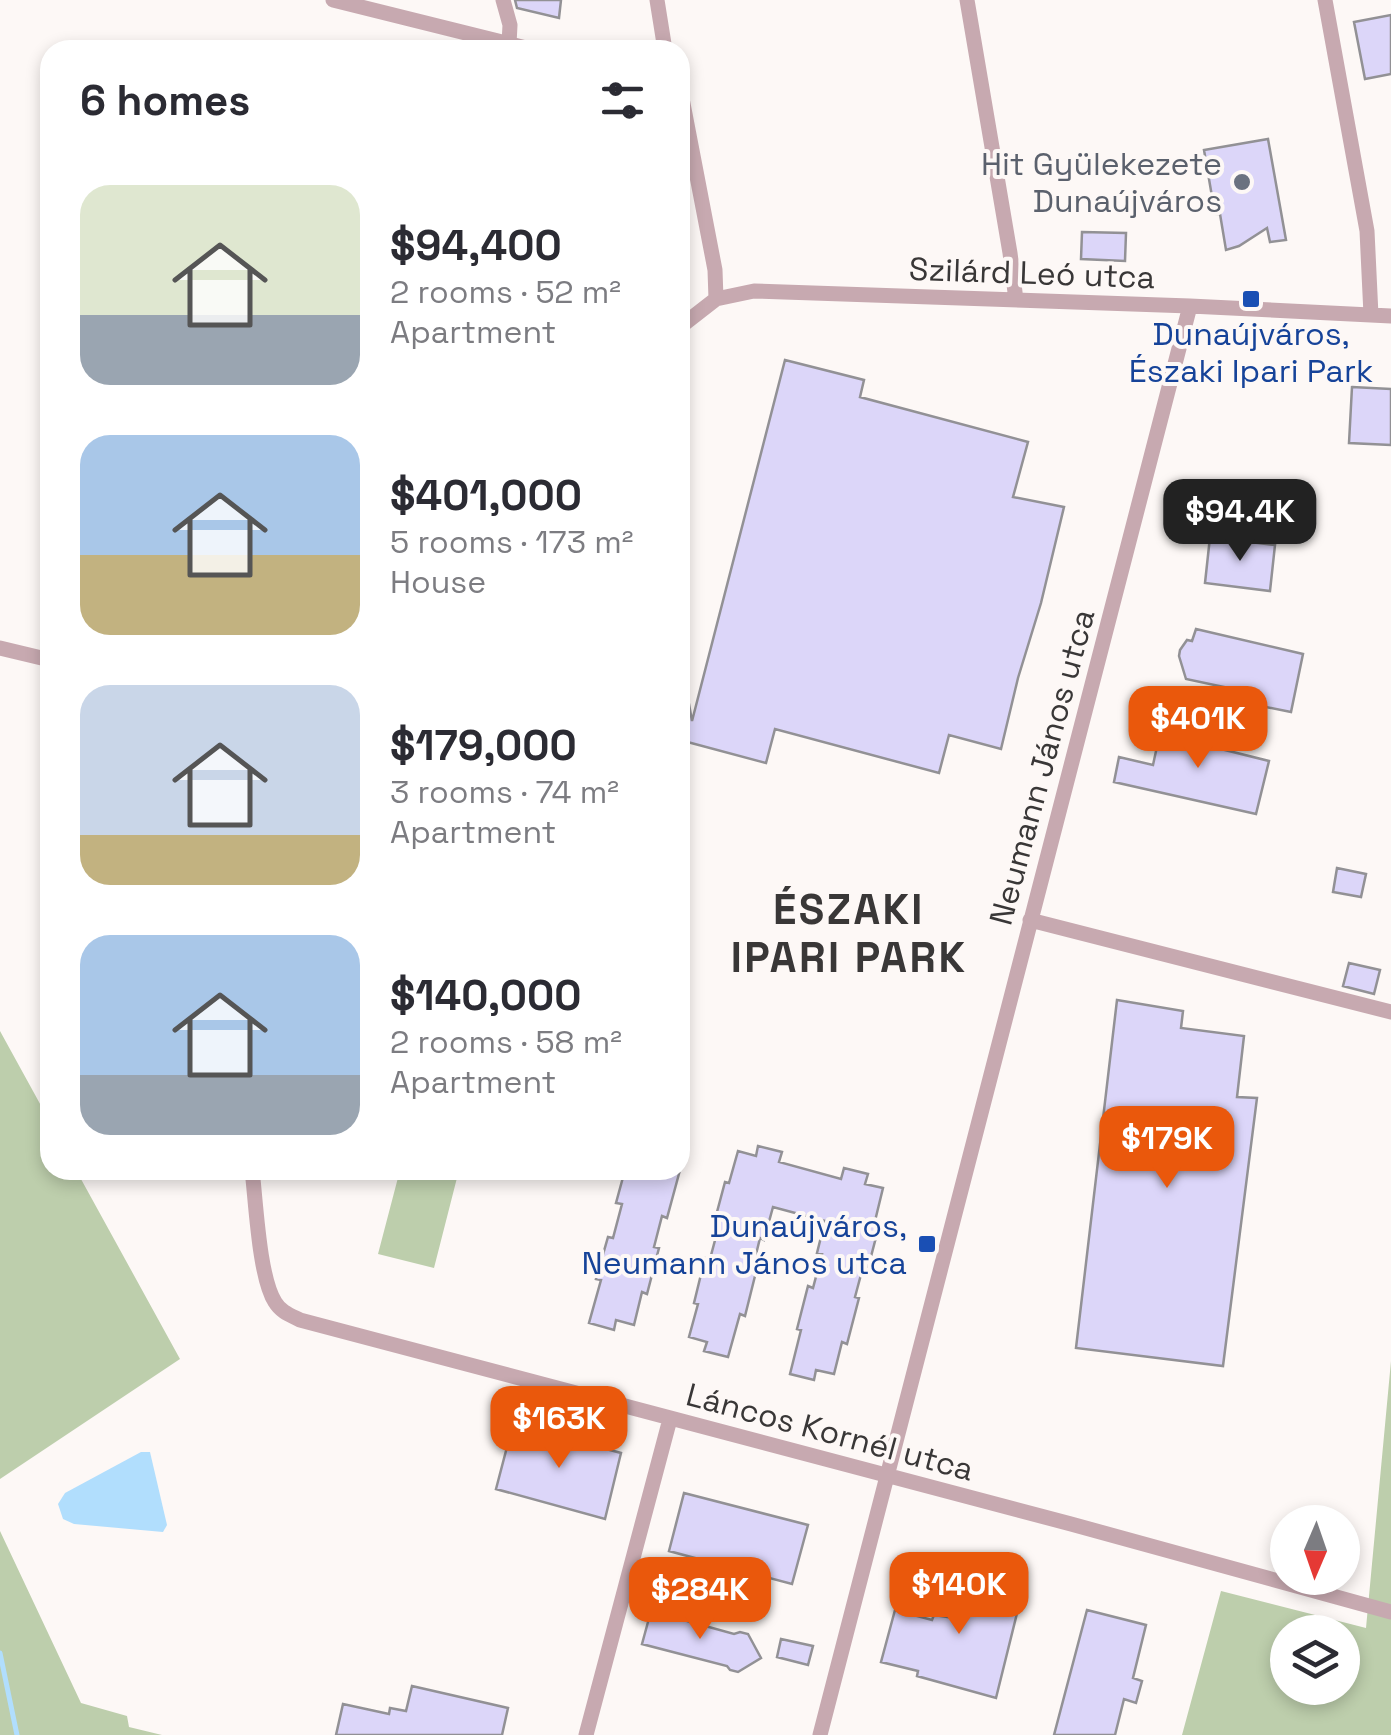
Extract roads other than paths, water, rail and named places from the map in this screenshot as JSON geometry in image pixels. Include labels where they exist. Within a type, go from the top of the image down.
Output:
[{"type":"street","points":[[503,0],[508,10],[509,40]]},
{"type":"street","points":[[657,0],[663,40]]},
{"type":"street","points":[[968,0],[1016,300]]},
{"type":"street","points":[[1325,0],[1367,231],[1371,315]]},
{"type":"street","points":[[339,1],[493,40]]},
{"type":"street","points":[[690,140],[715,270],[716,300]]},
{"type":"street","name":"Szilárd Leó utca","points":[[690,319],[716,300],[754,291],[1391,316]]},
{"type":"street","name":"Neumann János utca","points":[[820,1735],[1190,306]]},
{"type":"street","points":[[0,648],[40,658]]},
{"type":"street","points":[[1030,920],[1391,1012]]},
{"type":"street","name":"Láncos Kornél utca","points":[[253,1180],[266,1278],[273,1300],[282,1312],[300,1320],[1391,1612]]},
{"type":"street","points":[[586,1735],[670,1420]]},
{"type":"water","points":[[141,1452],[150,1452],[167,1525],[163,1532],[74,1524],[63,1519],[58,1504],[65,1493]]},
{"type":"waterway","points":[[0,1653],[17,1735]]},
{"type":"place","name":"Hit Gyülekezete Dunaújváros","points":[[1242,182]]},
{"type":"place","name":"Dunaújváros, Északi Ipari Park","points":[[1251,299]]},
{"type":"place","name":"Dunaújváros, Neumann János utca","points":[[927,1244]]},
{"type":"district","name":"ÉSZAKI IPARI PARK","points":[[849,933]]}]
